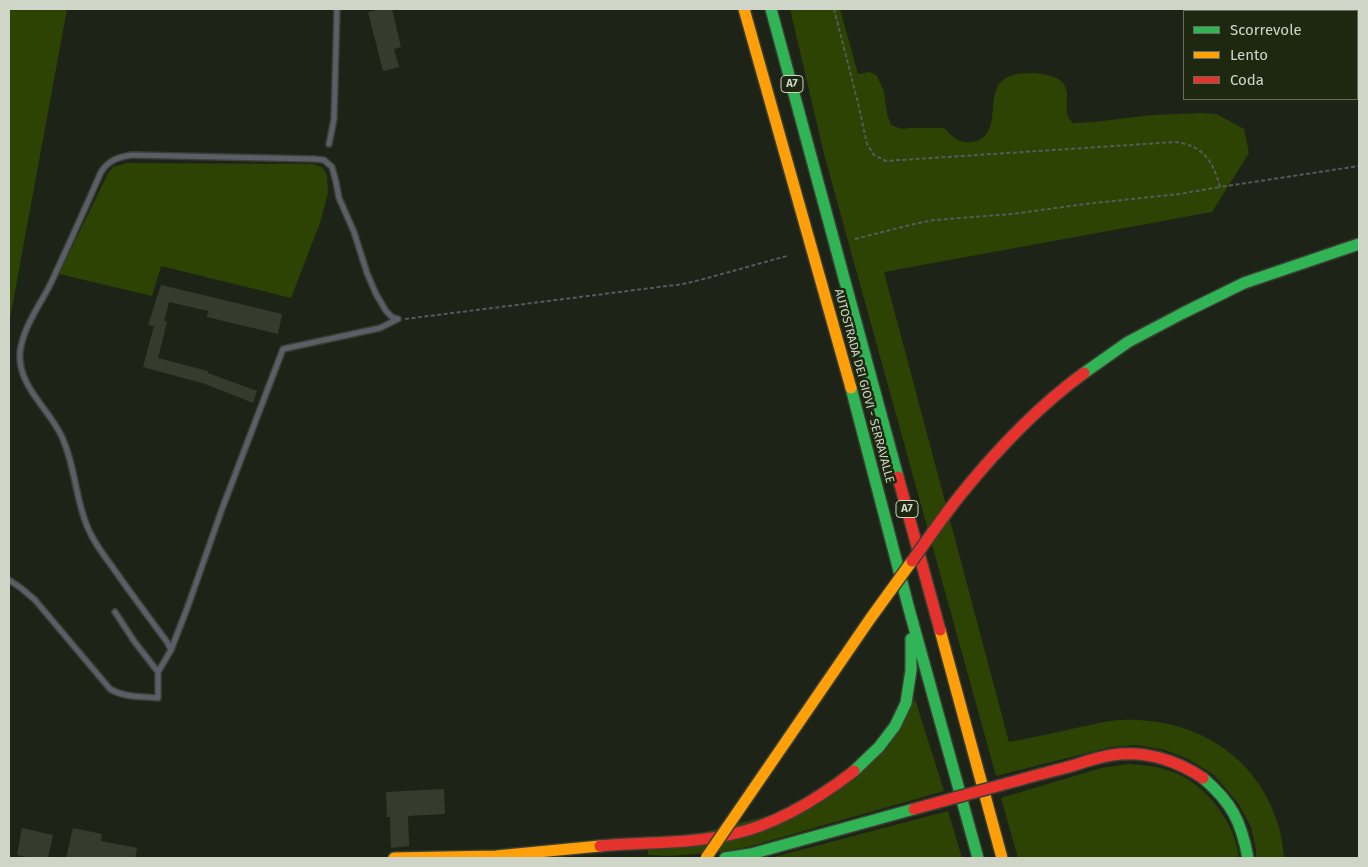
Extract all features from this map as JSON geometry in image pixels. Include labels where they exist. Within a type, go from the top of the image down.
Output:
[{"type":"main road","name":"AUTOSTRADA DEI GIOVI - SERRAVALLE","points":[[744,9],[858,413],[909,609],[978,858]]},
{"type":"main road","name":"AUTOSTRADA DEI GIOVI - SERRAVALLE","points":[[772,9],[1002,858]]},
{"type":"main road","points":[[706,858],[875,611],[962,494],[1027,422],[1075,380],[1128,342],[1244,283],[1359,244]]},
{"type":"main road","points":[[394,858],[511,855],[612,844],[694,840],[734,834],[778,820],[818,798],[850,775],[876,750],[896,726],[906,702],[911,672],[912,652],[909,609]]},
{"type":"main road","points":[[971,746],[1013,858]]},
{"type":"main road","points":[[725,858],[751,854],[1100,758],[1130,754],[1157,756],[1179,763],[1199,774],[1217,789],[1234,812],[1244,836],[1248,858]]},
{"type":"main road","points":[[511,855],[526,858]]},
{"type":"lane","points":[[329,144],[334,119],[337,9]]},
{"type":"lane","points":[[170,650],[167,642],[120,580],[91,535],[83,516],[72,463],[62,436],[29,387],[21,367],[20,351],[24,338],[105,166],[118,158],[132,155],[316,158],[324,160],[332,166],[339,198],[354,232],[376,294],[386,311],[392,317],[398,318]]},
{"type":"lane","points":[[9,580],[35,600],[110,689],[129,696],[158,698],[158,672],[170,650],[188,606],[222,509],[283,349],[380,328],[398,318]]},
{"type":"lane","points":[[115,612],[158,672]]},
{"type":"path","points":[[834,9],[858,103],[866,144],[871,152],[878,157],[890,161],[1175,142],[1192,146],[1206,156],[1214,168],[1220,187]]},
{"type":"path","points":[[855,239],[934,220],[1012,214],[1179,194],[1359,166]]},
{"type":"path","points":[[398,318],[419,318],[684,284],[787,256]]},
{"type":"green space","points":[[9,9],[67,9],[9,324]]},
{"type":"green space","points":[[790,9],[840,9],[858,74],[870,72],[877,76],[884,92],[887,114],[891,125],[902,129],[944,128],[959,140],[973,142],[982,138],[988,132],[997,88],[1002,81],[1013,75],[1035,73],[1054,77],[1063,83],[1067,91],[1068,117],[1072,123],[1152,115],[1201,113],[1216,114],[1244,129],[1249,153],[1212,212],[884,272],[1009,742],[1120,720],[1146,721],[1171,725],[1195,732],[1236,758],[1253,776],[1267,797],[1277,821],[1282,839],[1284,858],[1256,858],[1251,827],[1238,803],[1214,775],[1188,759],[1165,750],[1137,745],[1111,747],[996,776],[824,154]]},
{"type":"green space","points":[[127,163],[313,164],[322,167],[327,175],[328,193],[320,223],[291,298],[161,266],[152,296],[59,274],[108,173],[113,167]]},
{"type":"green space","points":[[915,699],[944,791],[751,846],[719,852],[670,856],[648,855],[648,847],[824,801]]},
{"type":"green space","points":[[1129,764],[1154,767],[1178,774],[1200,788],[1227,821],[1237,845],[1239,858],[1018,858],[1001,798],[1101,768]]},
{"type":"green space","points":[[948,811],[962,858],[770,858]]},
{"type":"building","points":[[392,9],[401,47],[394,49],[399,67],[383,71],[368,12]]},
{"type":"building","points":[[161,285],[282,314],[278,334],[207,317],[208,311],[169,302],[164,321],[167,322],[158,358],[208,371],[208,373],[257,391],[253,403],[205,384],[143,367],[154,326],[148,325]]},
{"type":"building","points":[[444,789],[445,814],[408,816],[409,846],[391,848],[390,817],[387,817],[386,792]]},
{"type":"building","points":[[22,828],[53,835],[48,858],[32,858],[17,855]]},
{"type":"building","points":[[73,828],[102,834],[101,841],[137,848],[135,858],[66,858]]},
{"type":"traffic: fast","points":[[771,9],[898,477]]},
{"type":"traffic: fast","points":[[1183,313],[1244,283],[1359,244]]},
{"type":"traffic: fast","points":[[1084,373],[1128,342],[1183,313]]},
{"type":"traffic: fast","points":[[851,388],[909,609],[978,858]]},
{"type":"traffic: fast","points":[[854,771],[879,747],[895,726],[906,703],[911,670],[911,639]]},
{"type":"traffic: fast","points":[[1203,778],[1221,796],[1234,814],[1242,833],[1248,858]]},
{"type":"traffic: fast","points":[[725,858],[751,854],[914,809]]},
{"type":"traffic: slow","points":[[744,9],[851,388]]},
{"type":"traffic: slow","points":[[706,858],[912,561]]},
{"type":"traffic: slow","points":[[940,630],[1002,858]]},
{"type":"traffic: slow","points":[[394,858],[496,856],[600,846]]},
{"type":"traffic: jam","points":[[912,561],[955,501],[989,461],[1051,399],[1084,373]]},
{"type":"traffic: jam","points":[[898,477],[940,630]]},
{"type":"traffic: jam","points":[[1023,779],[1098,758],[1124,754],[1148,755],[1171,761],[1203,778]]},
{"type":"traffic: jam","points":[[600,846],[700,840],[750,830],[782,817],[812,801],[854,771]]},
{"type":"traffic: jam","points":[[914,809],[1023,779]]}]
